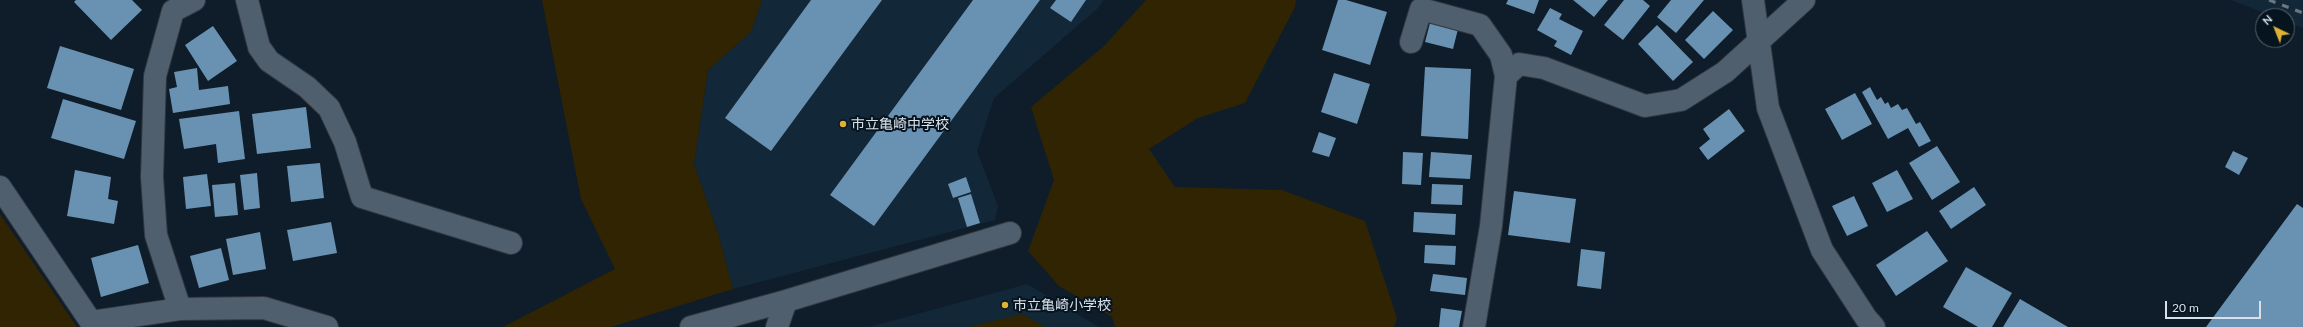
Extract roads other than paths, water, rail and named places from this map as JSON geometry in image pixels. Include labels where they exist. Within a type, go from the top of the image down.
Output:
[{"type":"street","points":[[180,309],[156,235],[152,177],[156,76],[173,11],[194,0]]},
{"type":"street","points":[[247,0],[259,47],[269,61],[307,87],[329,108],[345,142],[362,197],[511,243]]},
{"type":"street","points":[[1753,0],[1760,40],[1768,108],[1822,250],[1866,318],[1874,327]]},
{"type":"street","points":[[1506,76],[1518,64],[1544,68],[1645,106],[1682,100],[1725,72],[1804,0]]},
{"type":"street","points":[[1410,42],[1421,9],[1480,25],[1501,55],[1506,76],[1491,226],[1474,327]]},
{"type":"street","points":[[0,187],[90,322],[180,309],[264,308],[327,327]]},
{"type":"street","points":[[691,327],[786,302],[1010,233]]},
{"type":"street","points":[[777,327],[786,302]]},
{"type":"railway","points":[[2269,0],[2303,13]]},
{"type":"place","name":"市立亀崎中学校","points":[[843,124]]},
{"type":"place","name":"市立亀崎小学校","points":[[1005,305]]}]
